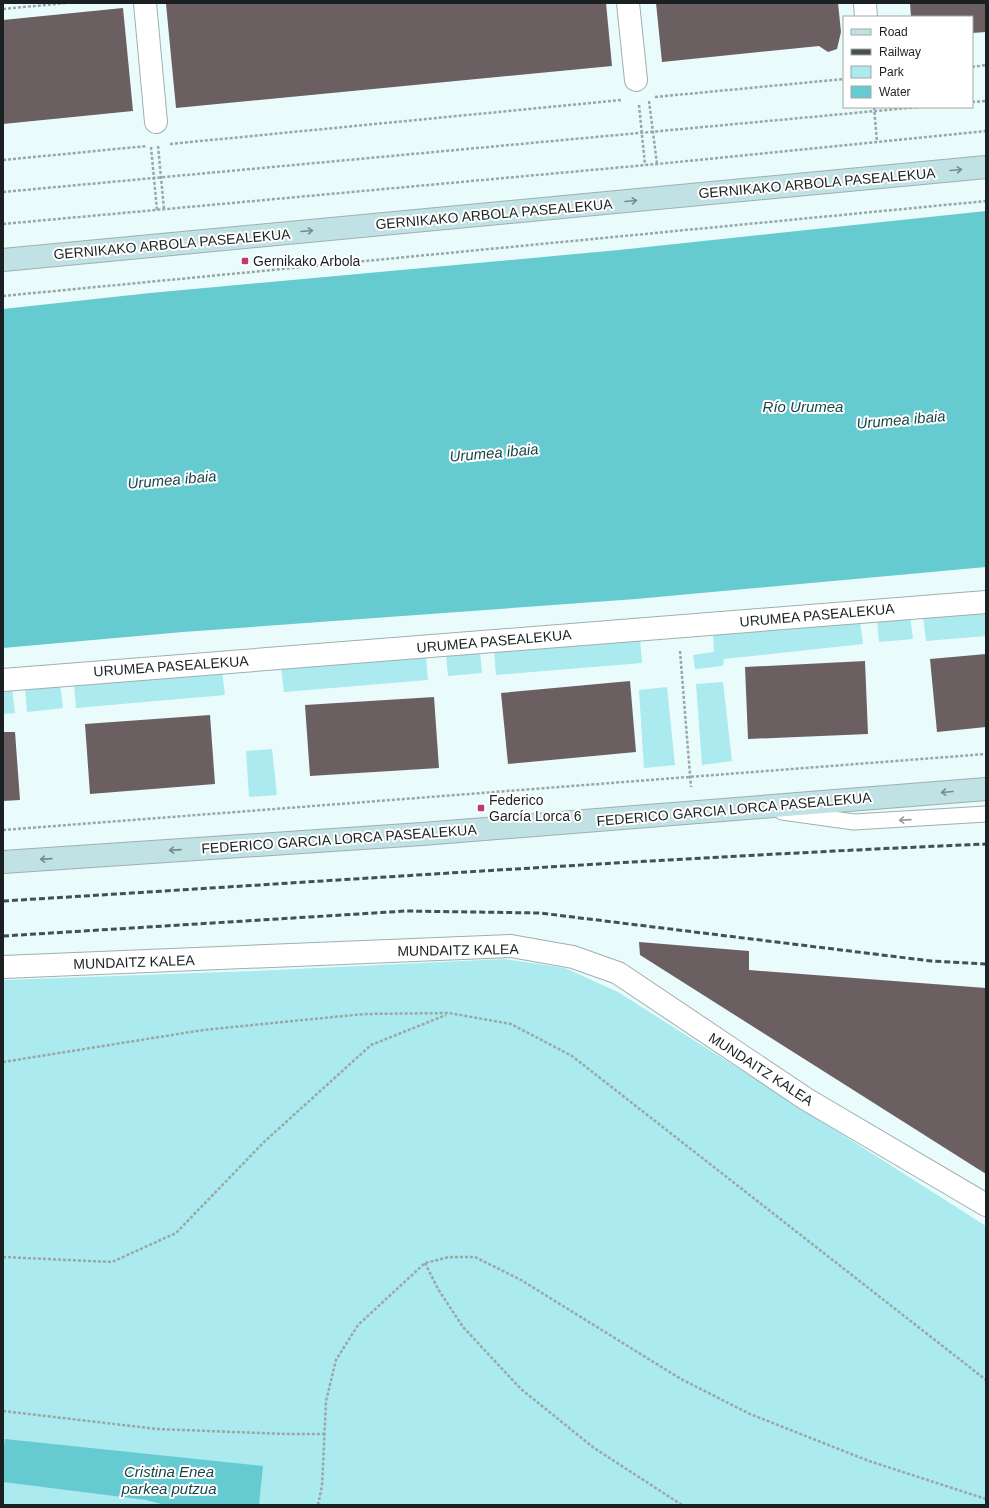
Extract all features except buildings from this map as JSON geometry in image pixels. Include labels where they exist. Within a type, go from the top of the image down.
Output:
[{"type":"main road","name":"GERNIKAKO ARBOLA PASEALEKUA","points":[[3,260],[986,167]]},
{"type":"main road","name":"FEDERICO GARCIA LORCA PASEALEKUA","points":[[3,862],[422,834],[986,789]]},
{"type":"street","points":[[145,3],[156,122]]},
{"type":"street","points":[[628,3],[637,89]]},
{"type":"street","points":[[865,3],[866,16]]},
{"type":"street","name":"URUMEA PASEALEKUA","points":[[3,680],[986,602]]},
{"type":"street","name":"MUNDAITZ KALEA","points":[[3,967],[511,946],[573,957],[618,973],[806,1099],[986,1205]]},
{"type":"lane","points":[[751,808],[854,822],[986,814]]},
{"type":"path","points":[[3,9],[66,3]]},
{"type":"path","points":[[973,66],[986,65]]},
{"type":"path","points":[[3,160],[158,145],[637,89],[843,79]]},
{"type":"path","points":[[637,89],[645,165]]},
{"type":"path","points":[[973,102],[986,101]]},
{"type":"path","points":[[3,192],[908,108]]},
{"type":"path","points":[[874,111],[876,142]]},
{"type":"path","points":[[3,224],[645,165],[986,131]]},
{"type":"path","points":[[158,145],[164,209]]},
{"type":"path","points":[[3,296],[986,201]]},
{"type":"path","points":[[678,626],[693,812]]},
{"type":"path","points":[[3,830],[986,754]]},
{"type":"path","points":[[3,1257],[112,1262],[176,1233],[264,1142],[372,1045],[449,1013]]},
{"type":"path","points":[[3,1062],[203,1030],[364,1014],[449,1013],[511,1024],[572,1056],[986,1380]]},
{"type":"path","points":[[318,1505],[322,1486],[326,1434],[326,1401],[336,1360],[358,1325],[425,1263],[449,1257],[475,1256],[521,1280],[681,1379],[750,1414],[869,1461],[986,1499]]},
{"type":"path","points":[[425,1263],[438,1289],[463,1327],[522,1389],[594,1448],[682,1505]]},
{"type":"path","points":[[3,1411],[157,1429],[326,1434]]},
{"type":"green space","points":[[986,611],[986,636],[926,641],[923,616]]},
{"type":"green space","points":[[910,616],[913,639],[879,642],[877,619]]},
{"type":"green space","points":[[860,621],[863,644],[724,659],[723,666],[695,669],[693,655],[714,652],[713,633]]},
{"type":"green space","points":[[640,639],[642,663],[496,675],[494,650]]},
{"type":"green space","points":[[480,651],[482,673],[448,676],[446,654]]},
{"type":"green space","points":[[426,656],[428,680],[284,692],[281,667]]},
{"type":"green space","points":[[222,671],[225,695],[76,708],[74,683]]},
{"type":"green space","points":[[723,682],[732,761],[702,765],[696,684]]},
{"type":"green space","points":[[60,683],[63,708],[27,712],[25,687]]},
{"type":"green space","points":[[667,687],[675,765],[644,768],[639,690]]},
{"type":"green space","points":[[3,688],[12,688],[15,713],[3,714]]},
{"type":"green space","points":[[272,749],[277,795],[249,797],[246,751]]},
{"type":"green space","points":[[504,959],[565,968],[618,992],[986,1226],[986,1505],[3,1505],[3,980],[253,971]]},
{"type":"water","name":"Río Urumea","points":[[986,211],[986,567],[636,599],[183,632],[3,648],[3,309],[150,293],[619,250]]},
{"type":"water","name":"Cristina Enea parkea putzua","points":[[5,1439],[263,1466],[259,1505],[165,1505],[146,1500],[3,1482],[3,1451]]},
{"type":"railway","points":[[3,901],[617,863],[986,844]]},
{"type":"railway","points":[[3,936],[406,911],[540,913],[931,961],[986,964]]},
{"type":"place","name":"Gernikako Arbola","points":[[245,261]]},
{"type":"place","name":"Federico García Lorca 6","points":[[481,808]]},
{"type":"water label","name":"Urumea ibaia","points":[[901,420]]},
{"type":"water label","name":"Urumea ibaia","points":[[494,453]]},
{"type":"water label","name":"Urumea ibaia","points":[[172,480]]}]
